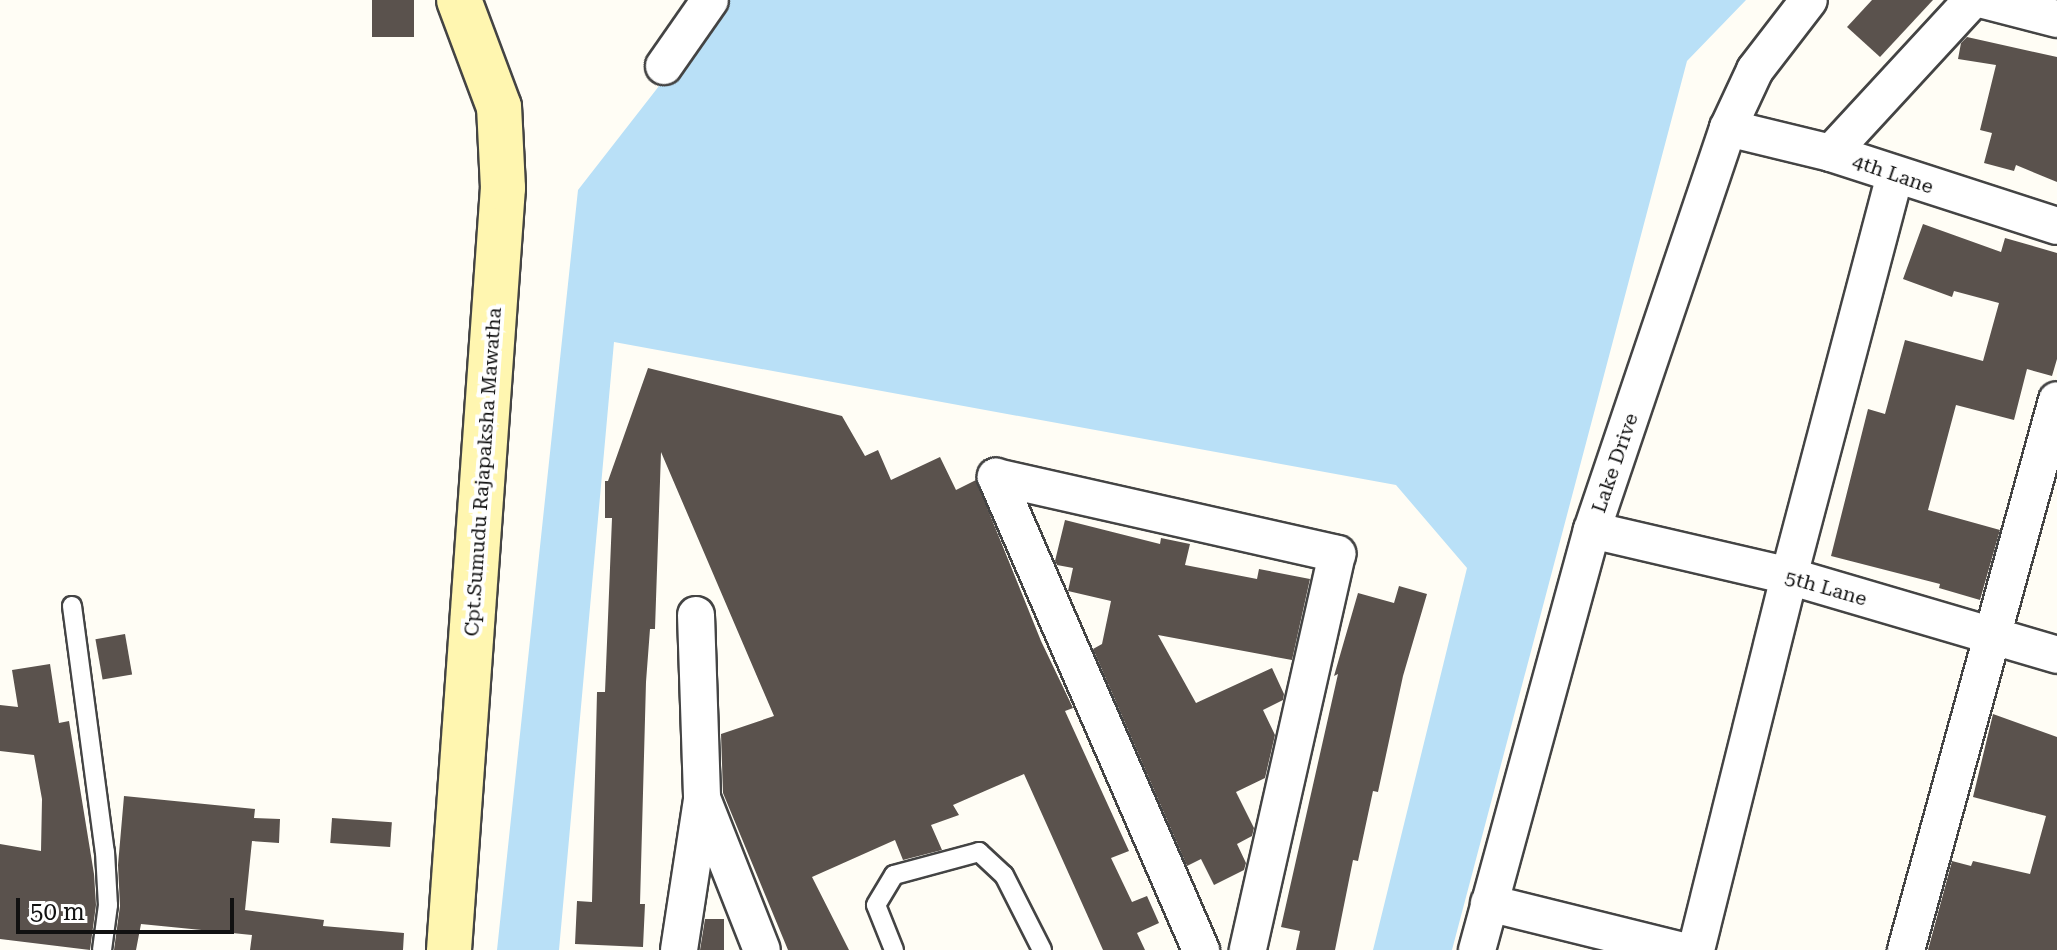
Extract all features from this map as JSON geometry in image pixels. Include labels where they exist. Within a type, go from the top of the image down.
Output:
[{"type":"main road","name":"Cpt.Sumudu Rajapaksha Mawatha","points":[[449,950],[503,188],[499,107],[459,0]]},
{"type":"street","points":[[664,66],[710,0]]},
{"type":"street","name":"Lake Drive","points":[[1477,950],[1592,530],[1728,128],[1755,70],[1809,0]]},
{"type":"street","points":[[1831,153],[1972,0]]},
{"type":"street","points":[[1984,0],[2057,19]]},
{"type":"street","name":"4th Lane","points":[[1728,128],[1831,153],[2057,226]]},
{"type":"street","points":[[1696,950],[1789,576],[1895,176]]},
{"type":"street","points":[[1906,950],[2057,400]]},
{"type":"street","points":[[1201,950],[996,477],[1337,554],[1248,950]]},
{"type":"street","name":"5th Lane","points":[[1592,530],[1789,576],[2057,655]]},
{"type":"street","points":[[679,950],[702,798],[696,615]]},
{"type":"street","points":[[702,798],[762,950]]},
{"type":"street","points":[[1489,903],[1679,950]]},
{"type":"lane","points":[[72,606],[105,852],[108,905],[102,950]]},
{"type":"lane","points":[[894,950],[876,905],[894,875],[979,852],[1004,875],[1042,950]]},
{"type":"water","points":[[726,0],[1746,0],[1687,61],[1452,950],[1373,950],[1467,568],[1396,485],[614,342],[559,950],[497,950],[578,190]]},
{"type":"building","points":[[372,0],[414,0],[414,37],[372,37]]},
{"type":"building","points":[[1872,0],[1933,0],[1880,57],[1847,27]]},
{"type":"building","points":[[1967,37],[2057,57],[2057,182],[2016,165],[2014,171],[1984,163],[1992,133],[1980,130],[1996,65],[1958,59],[1961,43]]},
{"type":"building","points":[[1923,224],[2001,252],[2005,238],[2057,253],[2057,359],[2052,376],[2027,369],[2014,420],[1956,405],[1928,510],[2000,530],[1980,600],[1939,588],[1940,584],[1831,556],[1868,409],[1885,414],[1905,340],[1983,361],[1999,303],[1954,291],[1952,297],[1903,279]]},
{"type":"building","points":[[648,368],[842,416],[865,456],[878,450],[891,480],[940,457],[956,490],[976,480],[1041,641],[1073,708],[1065,711],[1129,851],[1111,858],[1132,902],[1147,896],[1159,923],[1137,933],[1145,950],[1103,950],[1024,774],[953,805],[959,815],[931,825],[942,850],[903,860],[895,840],[812,877],[849,950],[788,950],[723,793],[721,734],[774,716],[661,452],[655,629],[650,629],[646,682],[640,904],[645,904],[643,947],[575,944],[577,901],[592,902],[597,692],[605,692],[612,518],[605,518],[605,481],[608,481]]},
{"type":"building","points":[[1065,520],[1160,544],[1161,538],[1190,544],[1185,565],[1257,579],[1259,569],[1310,579],[1292,660],[1158,635],[1196,703],[1272,668],[1284,694],[1283,700],[1263,710],[1275,735],[1265,778],[1236,792],[1254,828],[1252,836],[1237,844],[1246,863],[1244,870],[1214,885],[1201,859],[1187,866],[1093,649],[1102,644],[1111,601],[1068,591],[1073,568],[1057,565],[1055,561]]},
{"type":"building","points":[[1399,586],[1427,594],[1403,676],[1378,792],[1373,791],[1358,861],[1353,860],[1335,950],[1296,950],[1300,931],[1281,927],[1338,674],[1334,676],[1358,593],[1394,603]]},
{"type":"building","points":[[125,634],[132,674],[103,680],[95,639]]},
{"type":"building","points":[[50,664],[59,723],[69,721],[94,874],[96,905],[90,950],[0,939],[0,844],[41,851],[42,799],[34,755],[0,751],[0,705],[18,707],[12,670]]},
{"type":"building","points":[[1993,714],[2057,737],[2057,950],[1928,950],[1952,861],[1971,866],[1973,861],[2030,874],[2046,816],[1973,797]]},
{"type":"building","points":[[124,796],[255,809],[254,818],[280,819],[279,843],[252,841],[245,910],[324,920],[323,926],[404,933],[403,950],[250,950],[252,935],[141,924],[136,950],[114,950],[120,906],[118,865]]},
{"type":"building","points":[[332,818],[392,822],[390,847],[330,843]]},
{"type":"building","points":[[705,919],[724,919],[724,950],[700,950]]}]
